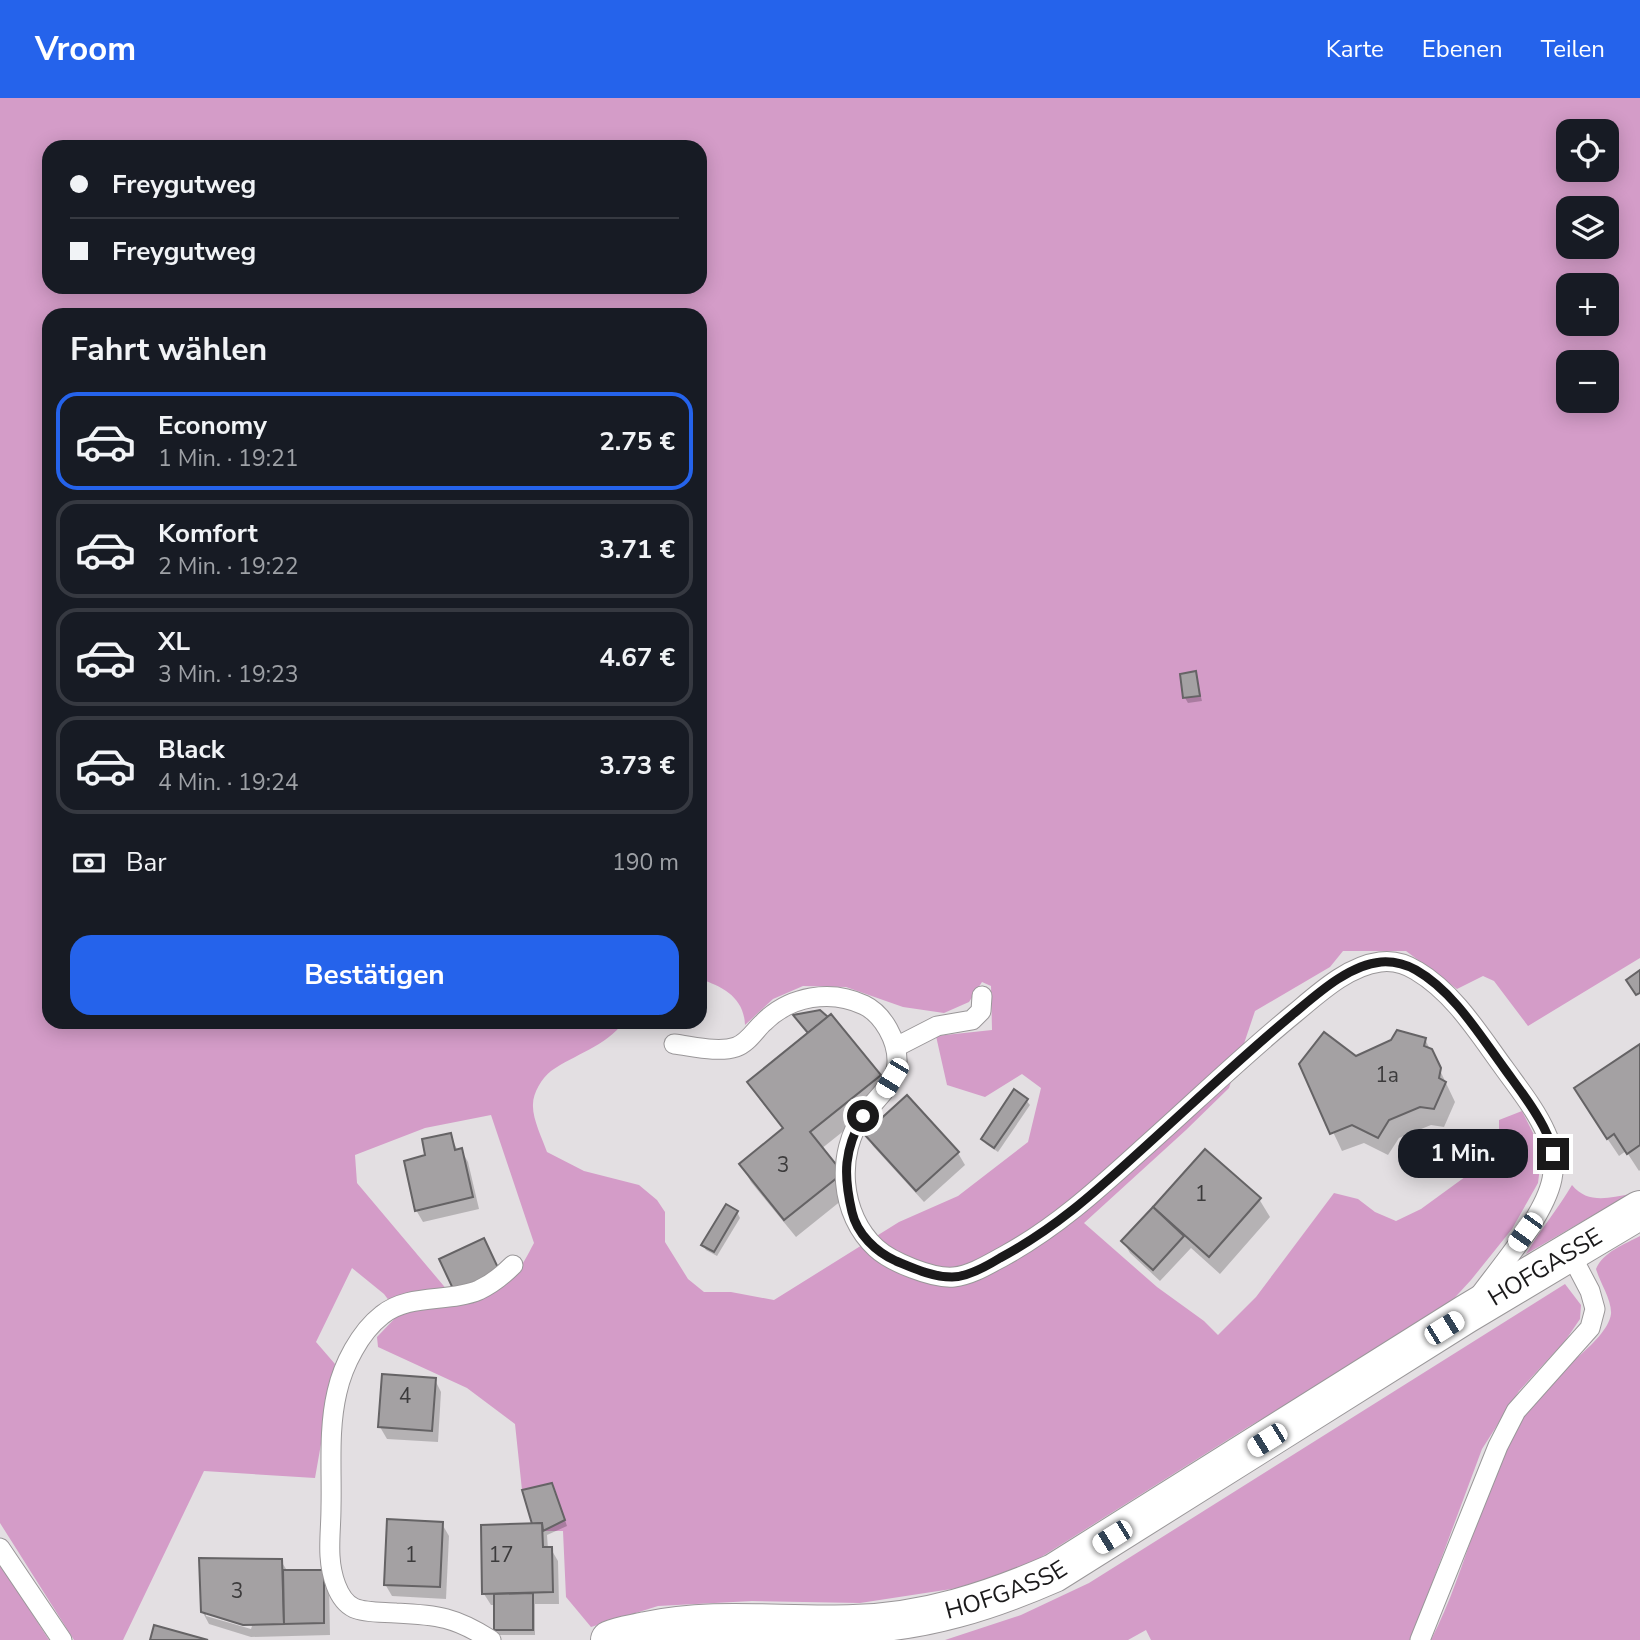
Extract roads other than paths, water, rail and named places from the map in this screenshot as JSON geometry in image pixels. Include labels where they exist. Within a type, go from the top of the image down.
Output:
[{"type":"main road","name":"HOFGASSE","points":[[610,1640],[676,1625],[731,1621],[854,1625],[914,1619],[1006,1594],[1054,1573],[1466,1314],[1640,1210]]},
{"type":"lane","points":[[674,1044],[733,1049],[746,1042],[778,1009],[800,1000],[825,995],[849,999],[867,1006],[880,1017],[896,1047],[897,1066],[883,1093],[863,1116],[851,1138],[845,1161],[853,1217],[863,1236],[883,1255],[920,1271],[953,1277],[982,1268],[1027,1244],[1078,1208],[1318,993],[1354,970],[1379,962],[1400,962],[1418,971],[1440,988],[1471,1023],[1523,1095],[1547,1134],[1553,1154],[1553,1177],[1545,1200],[1466,1314]]},
{"type":"lane","points":[[896,1047],[937,1026],[972,1020],[981,1011],[982,996]]},
{"type":"lane","points":[[1420,1640],[1498,1446],[1516,1411],[1590,1328],[1595,1310],[1590,1291],[1569,1251]]},
{"type":"lane","points":[[491,1640],[458,1621],[441,1616],[363,1610],[354,1608],[342,1599],[330,1558],[330,1434],[337,1390],[349,1360],[362,1336],[381,1315],[396,1306],[479,1290],[500,1278],[513,1265]]},
{"type":"lane","points":[[0,1548],[62,1640]]}]
